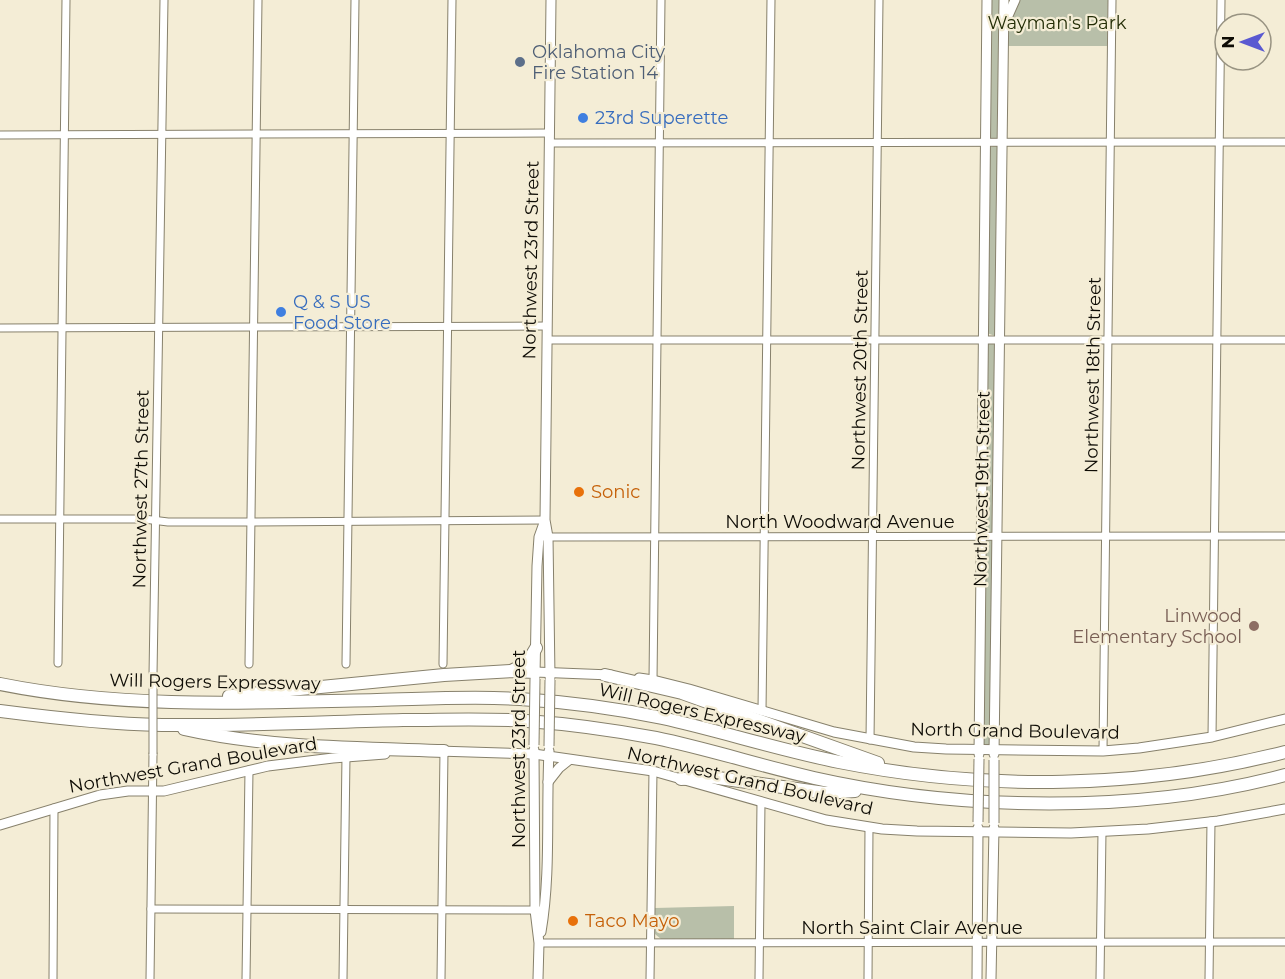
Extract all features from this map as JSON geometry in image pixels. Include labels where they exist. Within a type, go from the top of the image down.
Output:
[{"type":"highway","points":[[512,671],[527,663],[536,648]]},
{"type":"highway","points":[[160,702],[444,675],[512,671],[535,675]]},
{"type":"highway","points":[[605,675],[682,693],[905,773]]},
{"type":"highway","name":"Will Rogers Expressway","points":[[0,684],[73,696],[160,702],[248,703],[492,698],[569,703],[653,716],[812,756],[905,773],[1003,781],[1095,780],[1191,771],[1285,752]]},
{"type":"highway","name":"Will Rogers Expressway","points":[[0,711],[96,722],[165,725],[461,719],[569,724],[658,739],[813,778],[877,790],[970,801],[1076,802],[1186,793],[1285,775]]},
{"type":"highway","points":[[165,725],[225,738],[444,751]]},
{"type":"highway","points":[[681,779],[711,777],[825,793],[877,790]]},
{"type":"main road","name":"Northwest 23rd Street","points":[[540,910],[534,749],[536,648],[545,520],[551,0]]},
{"type":"main road","name":"Northwest 19th Street","points":[[977,979],[987,0]]},
{"type":"main road","name":"Northwest 19th Street","points":[[991,979],[1004,0]]},
{"type":"main road","points":[[1004,32],[1015,0]]},
{"type":"main road","name":"Northwest 23rd Street","points":[[538,979],[548,782],[550,676],[543,537]]},
{"type":"main road","name":"North Grand Boulevard","points":[[535,675],[605,675],[653,680],[834,732],[914,747],[979,755],[1139,748],[1212,737],[1285,719]]},
{"type":"main road","name":"Northwest Grand Boulevard","points":[[0,825],[100,795],[128,791],[164,791],[249,770],[300,762],[346,756],[534,749],[549,751],[569,760],[653,771],[826,820],[916,831],[978,833],[994,828],[1102,831],[1211,821],[1285,809]]},
{"type":"main road","points":[[548,782],[569,760]]},
{"type":"street","points":[[58,663],[66,0]]},
{"type":"street","name":"Northwest 27th Street","points":[[150,979],[164,0]]},
{"type":"street","points":[[249,664],[258,0]]},
{"type":"street","points":[[346,664],[355,0]]},
{"type":"street","points":[[443,664],[452,0]]},
{"type":"street","points":[[653,680],[661,0]]},
{"type":"street","points":[[762,711],[771,0]]},
{"type":"street","name":"Northwest 20th Street","points":[[870,740],[879,0]]},
{"type":"street","name":"Northwest 18th Street","points":[[1103,751],[1112,0]]},
{"type":"street","points":[[1212,737],[1221,0]]},
{"type":"street","points":[[0,135],[550,133]]},
{"type":"street","points":[[549,144],[1285,142]]},
{"type":"street","points":[[0,328],[547,326]]},
{"type":"street","points":[[547,340],[1285,340]]},
{"type":"street","points":[[0,519],[251,522],[545,520]]},
{"type":"street","name":"North Woodward Avenue","points":[[543,537],[1285,536]]},
{"type":"street","points":[[441,979],[444,751]]},
{"type":"street","points":[[343,979],[346,756]]},
{"type":"street","points":[[246,979],[249,770]]},
{"type":"street","points":[[650,979],[653,771]]},
{"type":"street","points":[[759,979],[761,802]]},
{"type":"street","points":[[53,979],[54,808]]},
{"type":"street","points":[[1209,979],[1211,821]]},
{"type":"street","points":[[868,979],[869,826]]},
{"type":"street","points":[[1100,979],[1102,831]]},
{"type":"street","points":[[151,909],[540,910]]},
{"type":"street","name":"North Saint Clair Avenue","points":[[539,943],[1285,942]]},
{"type":"green space","points":[[991,0],[1001,0],[998,139],[991,139],[989,136]]},
{"type":"green space","name":"Wayman's Park","points":[[1019,0],[1108,0],[1107,46],[1007,46],[1010,20]]},
{"type":"green space","points":[[997,146],[1000,149],[998,333],[995,336],[987,333],[988,149]]},
{"type":"green space","points":[[989,343],[996,344],[993,533],[984,531],[986,346]]},
{"type":"green space","points":[[987,540],[993,540],[989,745],[983,744],[984,543]]},
{"type":"green space","points":[[734,906],[734,940],[661,939],[655,934],[655,908]]},
{"type":"place","name":"Oklahoma City Fire Station 14","points":[[520,62]]},
{"type":"place","name":"23rd Superette","points":[[583,118]]},
{"type":"place","name":"Q & S US Food Store","points":[[281,312]]},
{"type":"place","name":"Sonic","points":[[579,492]]},
{"type":"place","name":"Linwood Elementary School","points":[[1254,626]]},
{"type":"place","name":"Taco Mayo","points":[[573,921]]}]
